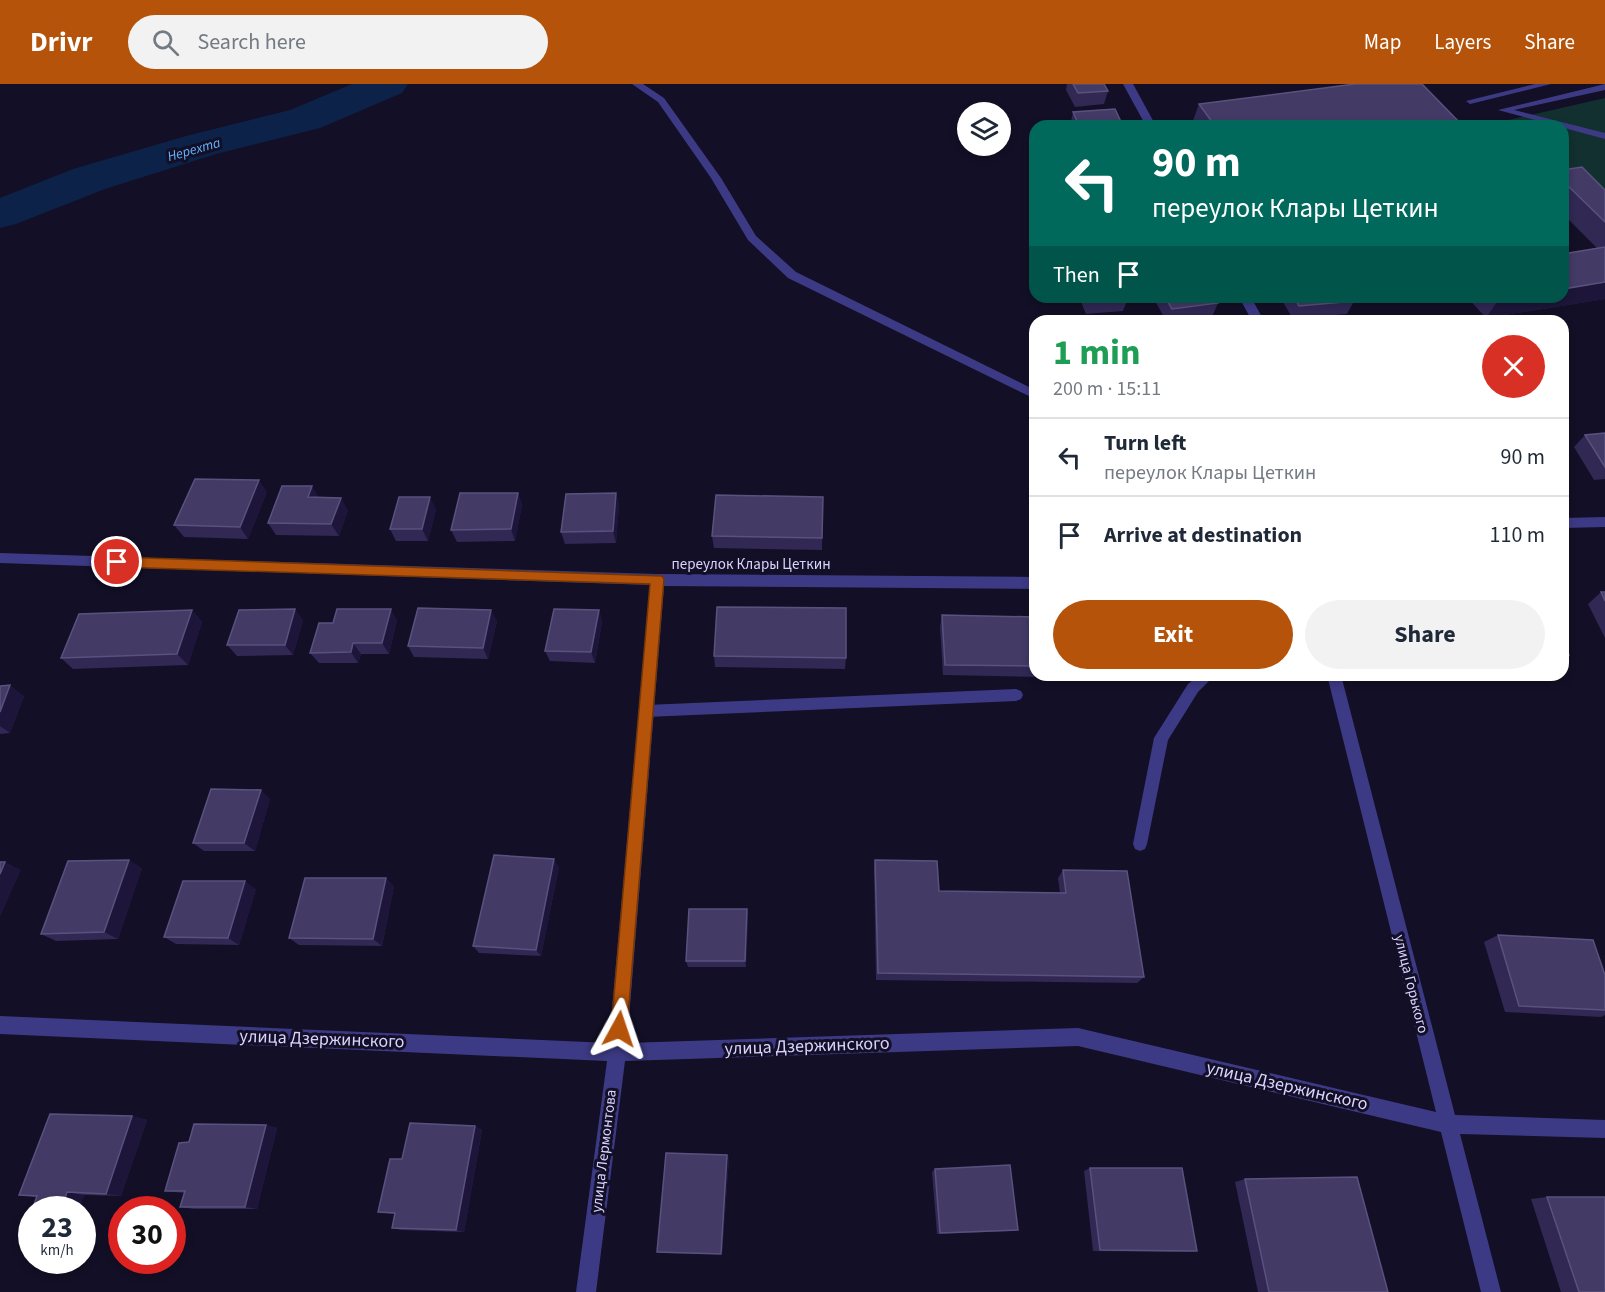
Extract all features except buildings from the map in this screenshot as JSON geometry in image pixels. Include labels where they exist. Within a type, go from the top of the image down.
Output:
[{"type":"street","points":[[637,84],[662,100],[716,178],[752,238],[792,275],[1029,392]]},
{"type":"street","points":[[1128,84],[1148,120]]},
{"type":"street","points":[[1569,523],[1605,522]]},
{"type":"street","name":"переулок Клары Цеткин","points":[[0,558],[657,579],[1029,583]]},
{"type":"street","name":"улица Лермонтова","points":[[586,1292],[617,1052],[657,579]]},
{"type":"street","name":"улица Горького","points":[[1336,681],[1491,1292]]},
{"type":"street","name":"улица Дзержинского","points":[[0,1025],[617,1052],[1078,1037],[1447,1124],[1605,1129]]},
{"type":"lane","points":[[1470,101],[1547,84]]},
{"type":"lane","points":[[1542,120],[1502,110],[1605,87]]},
{"type":"lane","points":[[1569,127],[1605,136]]},
{"type":"lane","points":[[1140,844],[1161,738],[1193,688],[1201,681]]},
{"type":"lane","points":[[646,711],[1016,695]]},
{"type":"green space","points":[[1605,98],[1605,207],[1569,176],[1569,120],[1508,120]]},
{"type":"waterway","name":"Нерехта","points":[[0,214],[89,179],[201,145],[305,119],[387,84]]},
{"type":"route","points":[[117,562],[657,579],[619,1029]]}]
